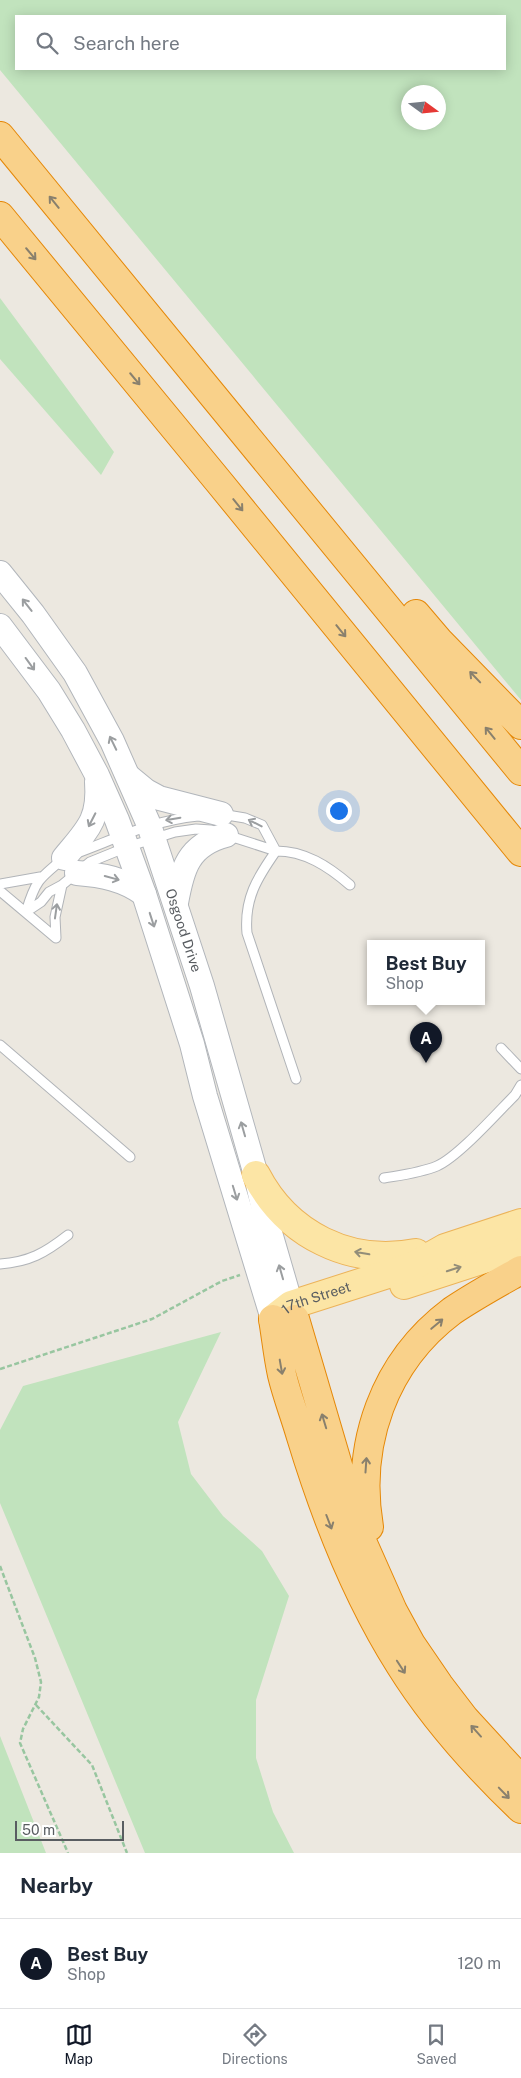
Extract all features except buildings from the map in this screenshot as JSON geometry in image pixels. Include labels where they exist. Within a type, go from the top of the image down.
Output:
[{"type":"highway","points":[[0,136],[521,771]]},
{"type":"highway","points":[[0,216],[226,489],[521,852]]},
{"type":"highway","points":[[94,250],[193,354],[439,641],[521,725]]},
{"type":"highway","points":[[380,1582],[367,1518],[365,1485],[369,1438],[381,1399],[402,1364],[430,1331],[452,1312],[521,1270]]},
{"type":"highway","points":[[286,1314],[356,1530],[411,1644],[439,1686],[521,1780]]},
{"type":"highway","points":[[286,1314],[282,1375],[328,1521],[374,1622],[400,1666],[444,1726],[521,1809]]},
{"type":"main road","name":"Osgood Drive","points":[[0,573],[34,614],[75,673],[97,712],[129,777],[151,832],[202,986],[256,1175],[286,1314]]},
{"type":"main road","name":"Osgood Drive","points":[[0,626],[48,691],[73,730],[97,775],[144,894],[192,1044],[205,1096],[259,1269],[286,1314]]},
{"type":"main road","points":[[97,775],[98,800],[92,822],[68,872],[96,874],[121,881],[132,885],[144,894]]},
{"type":"main road","points":[[129,777],[146,791],[159,798],[224,824],[212,839],[193,853],[185,865],[180,878],[176,908]]},
{"type":"main road","points":[[256,1175],[266,1193],[294,1224],[327,1244],[343,1250],[397,1257],[445,1248]]},
{"type":"main road","name":"17th Street","points":[[286,1314],[413,1266],[445,1248],[521,1223]]},
{"type":"main road","name":"17th Street","points":[[286,1314],[521,1247]]},
{"type":"lane","points":[[0,884],[68,872],[90,862],[124,841],[151,832],[211,830],[245,818],[262,825],[276,850]]},
{"type":"lane","points":[[26,912],[41,902],[68,872],[124,841],[151,832],[171,819],[224,824],[276,850],[291,851],[309,857],[333,870],[350,885]]},
{"type":"lane","points":[[276,850],[255,884],[248,902],[246,917],[247,933],[296,1080]]},
{"type":"lane","points":[[0,891],[56,938],[55,917],[68,872]]},
{"type":"lane","points":[[26,912],[40,877]]},
{"type":"lane","points":[[0,1045],[130,1157]]},
{"type":"lane","points":[[501,1048],[521,1068]]},
{"type":"lane","points":[[384,1178],[421,1171],[440,1165],[463,1146],[515,1095],[521,1085]]},
{"type":"lane","points":[[0,1264],[18,1263],[35,1257],[68,1235]]},
{"type":"path","points":[[0,1369],[152,1319],[222,1281],[259,1269]]},
{"type":"path","points":[[0,1566],[35,1658],[41,1682],[36,1705],[22,1729],[20,1743],[68,1853]]},
{"type":"path","points":[[36,1705],[92,1765],[127,1853]]},
{"type":"green space","points":[[0,0],[521,0],[521,700],[0,70]]},
{"type":"green space","points":[[0,298],[114,452],[101,475],[0,359]]},
{"type":"green space","points":[[221,1332],[178,1422],[191,1474],[223,1516],[262,1551],[289,1596],[256,1700],[256,1758],[273,1812],[294,1853],[145,1853],[0,1503],[0,1430],[23,1386]]},
{"type":"green space","points":[[0,1736],[46,1853],[0,1853]]},
{"type":"place","name":"Best Buy","points":[[426,1063]]}]
